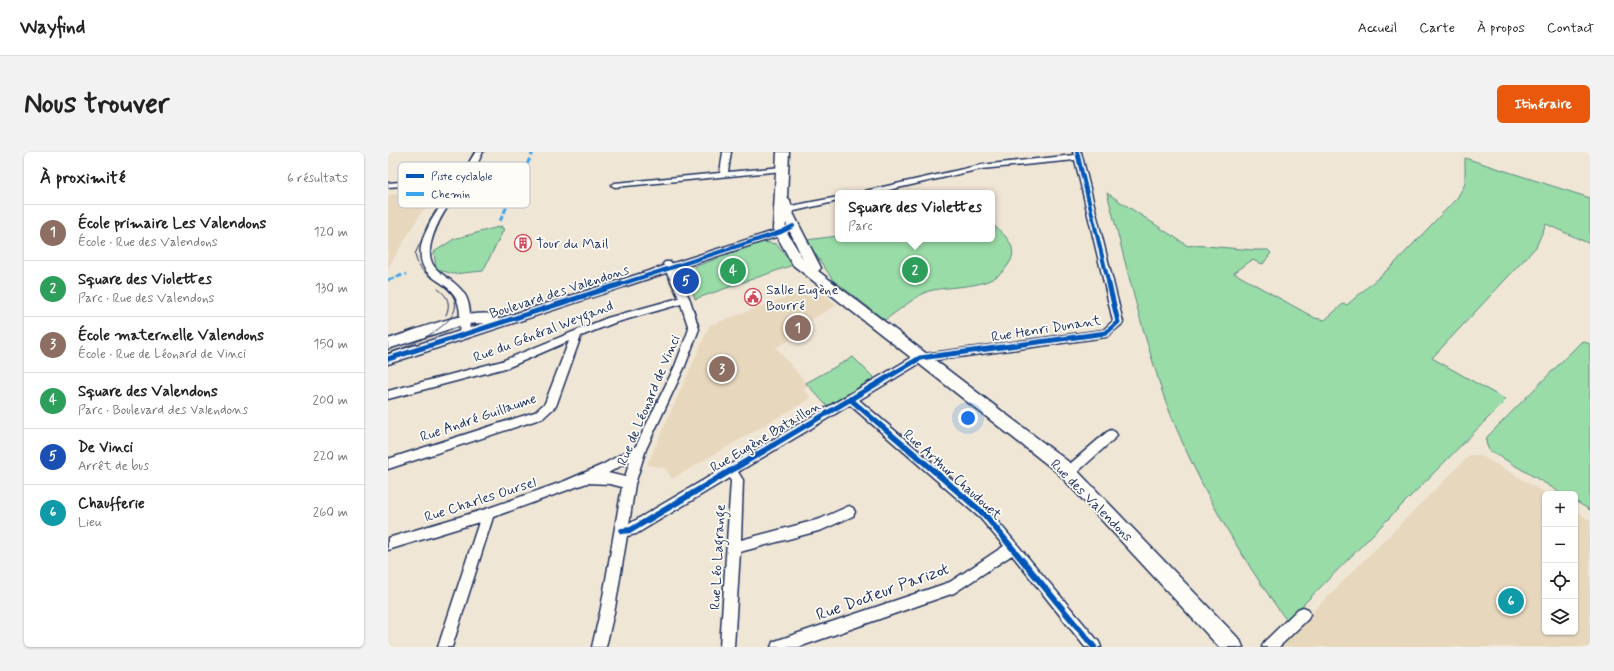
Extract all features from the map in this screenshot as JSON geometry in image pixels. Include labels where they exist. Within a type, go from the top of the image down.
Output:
[{"type":"main road","points":[[783,152],[782,194],[778,224],[784,229]]},
{"type":"main road","name":"Rue des Valendons","points":[[782,194],[786,210],[784,229],[799,253],[821,281],[1048,455],[1068,473],[1232,647]]},
{"type":"street","points":[[474,162],[479,152]]},
{"type":"street","points":[[723,176],[727,152]]},
{"type":"street","points":[[879,190],[981,168],[1077,155]]},
{"type":"street","name":"Rue Henri Dunant","points":[[920,358],[1106,333],[1118,322],[1077,155]]},
{"type":"street","points":[[615,185],[723,176],[782,169]]},
{"type":"street","points":[[388,185],[398,184]]},
{"type":"street","points":[[786,210],[835,200]]},
{"type":"street","points":[[445,208],[428,236],[425,252],[429,268],[459,291],[463,299],[465,320],[464,334]]},
{"type":"street","name":"Boulevard des Valendons","points":[[737,246],[784,229]]},
{"type":"street","name":"Boulevard des Valendons","points":[[388,359],[784,229]]},
{"type":"street","name":"Boulevard des Valendons","points":[[388,344],[465,320],[496,318],[766,238],[786,245],[799,253]]},
{"type":"street","name":"Rue de Léonard de Vinci","points":[[599,647],[608,608],[629,484],[640,449],[680,366],[694,329],[685,300],[669,266]]},
{"type":"street","name":"Rue du Général Weygand","points":[[388,395],[505,364],[611,320],[685,300]]},
{"type":"street","name":"Rue André Guillaume","points":[[388,464],[539,415],[545,411],[550,406],[577,334]]},
{"type":"street","name":"Rue Eugène Bataillon","points":[[622,531],[631,530],[920,358]]},
{"type":"street","name":"Rue Arthur Chaudouet","points":[[850,399],[984,514],[1013,547],[1094,647]]},
{"type":"street","points":[[1068,473],[1111,435]]},
{"type":"street","name":"Rue Charles Oursel","points":[[388,544],[488,514],[580,481],[618,463],[640,449]]},
{"type":"street","name":"Rue Léo Lagrange","points":[[727,647],[737,480],[731,471]]},
{"type":"street","name":"Rue Charles Oursel","points":[[580,481],[608,478],[629,484]]},
{"type":"street","points":[[734,548],[822,524],[849,512]]},
{"type":"street","points":[[445,647],[488,514]]},
{"type":"street","name":"Rue Docteur Parizot","points":[[778,647],[954,587],[1013,547]]},
{"type":"street","points":[[1269,647],[1303,614]]},
{"type":"shaded area","points":[[398,194],[398,208],[425,208],[388,268],[388,195]]},
{"type":"shaded area","points":[[815,287],[837,305],[805,323],[814,334],[799,342],[795,337],[776,348],[809,386],[803,390],[811,398],[672,479],[665,468],[647,465],[710,325]]},
{"type":"shaded area","points":[[1470,455],[1482,456],[1542,491],[1542,635],[1578,635],[1578,513],[1590,520],[1590,647],[1277,647]]},
{"type":"green space","points":[[1465,158],[1590,198],[1590,244],[1546,224],[1536,247],[1432,358],[1506,400],[1287,621],[1252,570],[1220,517],[1191,462],[1167,405],[1134,297],[1107,193],[1188,246],[1194,245],[1268,250],[1271,253],[1263,264],[1252,260],[1234,273],[1315,318],[1325,320],[1343,304],[1347,305],[1394,264],[1457,198],[1465,184]]},
{"type":"green space","points":[[502,226],[501,228],[504,229],[483,271],[453,274],[436,269],[434,252],[454,239]]},
{"type":"green space","points":[[995,226],[1008,240],[1013,251],[1010,262],[995,278],[974,285],[929,291],[913,300],[885,320],[833,280],[806,240],[835,236],[835,242],[995,242]]},
{"type":"green space","points":[[763,242],[776,244],[793,265],[695,299],[688,273],[694,267]]},
{"type":"green space","points":[[1582,341],[1590,344],[1590,510],[1578,503],[1578,491],[1558,491],[1489,450],[1486,443],[1487,437]]},
{"type":"green space","points":[[853,357],[874,378],[827,406],[806,383]]},
{"type":"tram line","points":[[469,162],[475,152]]},
{"type":"tram line","points":[[388,354],[423,339],[436,331],[447,322],[454,312],[455,302],[449,291],[424,272],[417,262],[415,254],[431,220],[439,208]]},
{"type":"tram line","points":[[438,289],[448,300],[448,311],[446,315]]},
{"type":"marked path","points":[[528,162],[533,152]]},
{"type":"marked path","points":[[500,221],[506,208]]},
{"type":"marked path","points":[[388,280],[406,274]]},
{"type":"cycle path","points":[[622,531],[631,530],[920,358],[1106,333],[1118,322],[1077,152]]},
{"type":"cycle path","points":[[388,359],[781,232],[793,226]]},
{"type":"cycle path","points":[[850,399],[984,514],[1013,547],[1094,647]]},
{"type":"place","name":"Tour du Mail","points":[[523,243]]},
{"type":"place","name":"Square des Violettes","points":[[915,270]]},
{"type":"place","name":"Square des Valendons","points":[[733,271]]},
{"type":"place","name":"De Vinci","points":[[686,281]]},
{"type":"place","name":"Salle Eugène Bourré","points":[[753,297]]},
{"type":"place","name":"École primaire Les Valendons","points":[[798,328]]},
{"type":"place","name":"École maternelle Valendons","points":[[722,369]]},
{"type":"place","name":"Chaufferie","points":[[1511,601]]}]
